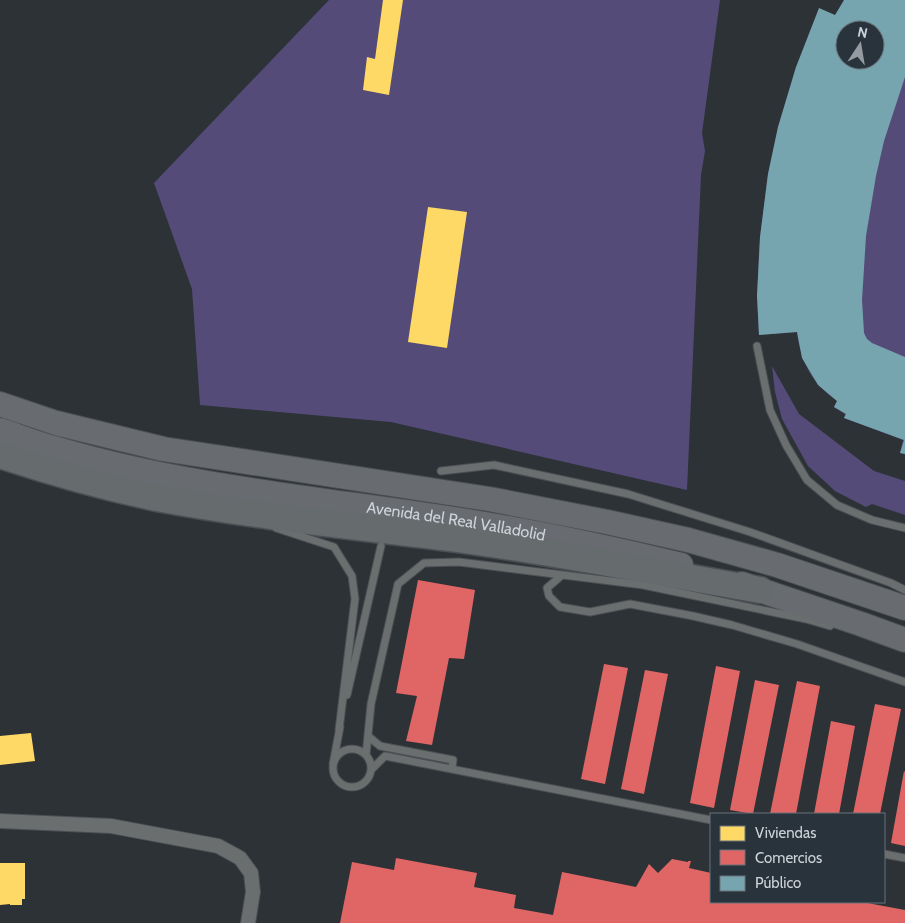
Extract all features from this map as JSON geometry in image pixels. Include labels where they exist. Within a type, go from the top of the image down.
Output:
[{"type":"highway","name":"Avenida del Real Valladolid","points":[[0,404],[56,423],[163,449],[489,499],[679,538],[777,565],[905,608]]},
{"type":"highway","name":"Avenida del Real Valladolid","points":[[0,430],[53,448],[157,473],[277,494],[486,524],[605,546],[690,566],[861,624],[896,641]]},
{"type":"highway","points":[[0,455],[44,469],[157,498],[288,518],[597,560],[760,590]]},
{"type":"street","points":[[0,821],[111,826],[218,846],[240,858],[251,873],[254,892],[248,923]]},
{"type":"lane","points":[[757,346],[770,410],[786,445],[807,480],[837,505],[872,520],[905,528]]},
{"type":"lane","points":[[441,471],[494,465],[628,494],[750,532],[891,583],[905,590]]},
{"type":"lane","points":[[157,498],[255,522]]},
{"type":"lane","points":[[272,527],[334,547],[352,576],[354,600],[339,730]]},
{"type":"lane","points":[[382,546],[339,730],[333,764],[336,780],[343,786],[349,788],[356,787],[367,781],[372,769],[385,756],[710,820]]},
{"type":"lane","points":[[366,755],[371,704],[398,584],[424,563],[459,562],[643,585],[806,619],[842,629]]},
{"type":"lane","points":[[562,575],[547,588],[549,596],[560,607],[590,612],[630,604],[693,616],[797,644],[905,682]]},
{"type":"lane","points":[[896,641],[905,647]]},
{"type":"lane","points":[[368,736],[380,746],[454,760],[452,769]]},
{"type":"lane","points":[[333,764],[339,754],[350,749],[362,751],[366,755],[372,769]]},
{"type":"lane","points":[[885,854],[905,858]]},
{"type":"shaded area","points":[[329,0],[720,0],[702,133],[705,151],[701,175],[687,490],[391,422],[200,405],[192,289],[154,183]]},
{"type":"shaded area","points":[[905,0],[905,454],[900,453],[903,440],[844,418],[845,414],[834,407],[837,401],[814,379],[805,363],[797,332],[759,335],[757,296],[760,237],[768,174],[778,127],[796,67],[835,15]]},
{"type":"shaded area","points":[[772,366],[799,414],[874,471],[905,481],[905,515],[872,504],[866,507],[835,491],[808,466],[782,419],[775,392]]},
{"type":"building: Viviendas","points":[[383,0],[403,0],[389,95],[363,90],[367,57],[375,59]]},
{"type":"building: Viviendas","points":[[428,207],[467,212],[447,348],[408,342]]},
{"type":"building: Viviendas","points":[[31,733],[35,761],[0,765],[0,736]]},
{"type":"building: Viviendas","points":[[0,863],[25,863],[25,899],[22,899],[22,905],[0,905]]},
{"type":"building: Comercios","points":[[418,580],[475,590],[464,659],[449,658],[432,745],[406,741],[417,696],[396,693]]},
{"type":"building: Comercios","points":[[604,664],[628,668],[605,784],[581,779]]},
{"type":"building: Comercios","points":[[716,666],[740,671],[714,808],[690,803]]},
{"type":"building: Comercios","points":[[645,670],[668,674],[644,794],[621,789]]},
{"type":"building: Comercios","points":[[755,680],[779,685],[753,813],[730,810]]},
{"type":"building: Comercios","points":[[797,681],[820,686],[796,813],[770,813]]},
{"type":"building: Comercios","points":[[875,704],[901,709],[880,813],[853,813]]},
{"type":"building: Comercios","points":[[831,721],[855,726],[839,813],[814,813]]},
{"type":"building: Comercios","points":[[905,772],[905,846],[891,843]]},
{"type":"building: Comercios","points":[[396,858],[477,873],[474,887],[516,895],[514,908],[553,915],[562,872],[636,887],[649,864],[658,873],[672,859],[691,861],[689,868],[710,873],[710,903],[867,903],[905,910],[905,923],[340,923],[352,862],[394,870]]},
{"type":"building: Público","points":[[844,0],[905,0],[905,77],[884,141],[876,176],[866,236],[862,300],[864,333],[867,339],[905,357],[905,454],[900,453],[904,440],[844,418],[846,414],[834,407],[837,401],[818,385],[802,358],[797,332],[759,335],[757,296],[760,237],[768,174],[778,127],[796,67],[819,8],[835,15]]}]
